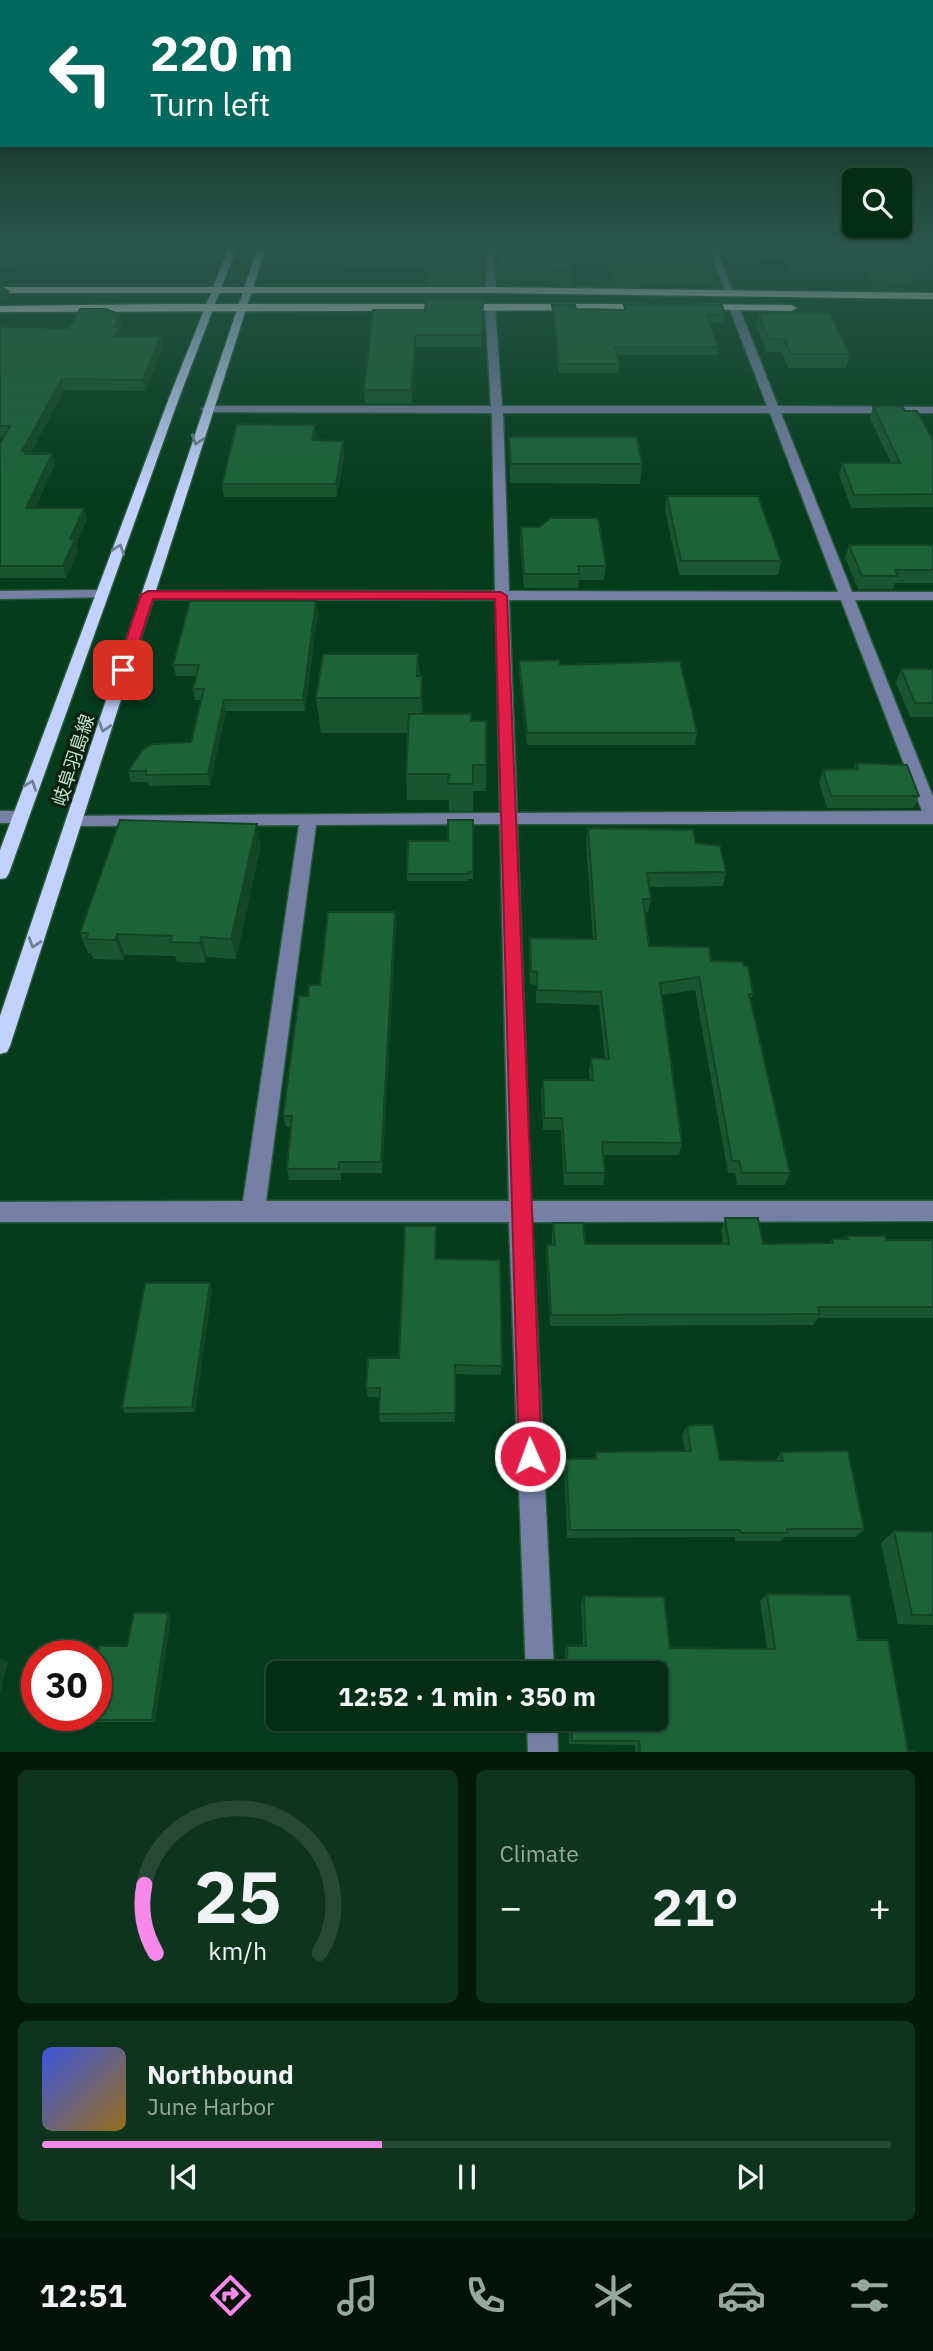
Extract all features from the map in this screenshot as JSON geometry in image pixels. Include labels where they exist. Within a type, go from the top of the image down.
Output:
[{"type":"main road","name":"岐阜羽島線","points":[[0,873],[201,329]]},
{"type":"main road","name":"岐阜羽島線","points":[[0,1046],[235,329]]},
{"type":"street","points":[[491,329],[497,411],[520,1212],[539,1661]]},
{"type":"street","points":[[74,820],[933,817],[743,329]]},
{"type":"street","points":[[207,409],[933,410]]},
{"type":"street","points":[[0,595],[102,594]]},
{"type":"street","points":[[148,595],[933,596]]},
{"type":"street","points":[[0,817],[19,817]]},
{"type":"street","points":[[253,1212],[308,820]]},
{"type":"street","points":[[0,1212],[933,1210]]},
{"type":"street","points":[[542,1731],[543,1752]]},
{"type":"building","points":[[0,329],[118,329],[115,336],[161,336],[143,380],[62,379],[22,451],[27,451],[25,454],[52,454],[26,508],[84,508],[70,539],[75,539],[63,566],[0,566],[0,444],[10,426],[0,426]]},
{"type":"building","points":[[371,329],[482,329],[482,335],[416,335],[411,390],[364,390]]},
{"type":"building","points":[[555,329],[712,329],[718,347],[615,347],[619,364],[560,364]]},
{"type":"building","points":[[765,329],[838,329],[850,354],[791,354],[785,339],[769,339]]},
{"type":"building","points":[[873,406],[902,406],[905,411],[917,411],[933,440],[933,494],[854,495],[842,463],[900,463]]},
{"type":"building","points":[[237,424],[315,425],[312,440],[343,441],[336,484],[222,484]]},
{"type":"building","points":[[509,437],[637,437],[642,464],[511,464]]},
{"type":"building","points":[[667,496],[758,496],[781,561],[681,561]]},
{"type":"building","points":[[551,518],[598,518],[606,566],[578,566],[579,574],[524,574],[521,527],[539,527]]},
{"type":"building","points":[[849,545],[933,545],[933,570],[895,570],[898,576],[862,576]]},
{"type":"building","points":[[190,601],[316,601],[303,700],[224,700],[208,774],[146,775],[146,771],[128,771],[143,750],[152,744],[191,742],[204,689],[193,689],[199,665],[173,665]]},
{"type":"building","points":[[323,654],[418,654],[417,676],[422,676],[421,698],[316,698]]},
{"type":"building","points":[[559,660],[560,665],[680,661],[697,733],[527,733],[519,661]]},
{"type":"building","points":[[901,669],[933,669],[933,703],[915,703]]},
{"type":"building","points":[[409,714],[471,714],[471,721],[486,721],[486,765],[473,765],[473,784],[448,784],[449,774],[406,774]]},
{"type":"building","points":[[856,763],[907,765],[919,796],[831,796],[823,770],[858,769]]},
{"type":"building","points":[[120,820],[257,824],[231,939],[201,937],[200,943],[170,942],[172,936],[117,934],[115,940],[86,939],[88,933],[80,933]]},
{"type":"building","points":[[448,820],[473,820],[473,872],[407,874],[408,841],[448,841]]},
{"type":"building","points":[[588,828],[693,830],[696,843],[720,846],[726,872],[647,873],[651,899],[643,899],[649,946],[709,947],[711,961],[743,962],[744,966],[748,966],[753,994],[749,994],[790,1173],[742,1173],[739,1161],[732,1161],[699,977],[660,983],[682,1143],[602,1142],[605,1173],[566,1173],[562,1118],[544,1118],[543,1080],[593,1080],[591,1058],[609,1059],[601,992],[537,990],[537,972],[531,971],[530,938],[596,939]]},
{"type":"building","points":[[328,912],[395,912],[381,1162],[339,1162],[339,1169],[287,1169],[292,1116],[283,1116],[299,996],[308,996],[309,985],[320,985]]},
{"type":"building","points":[[725,1218],[758,1218],[763,1244],[833,1243],[832,1239],[848,1239],[846,1236],[885,1236],[886,1240],[933,1240],[933,1307],[818,1307],[820,1314],[551,1315],[547,1244],[555,1245],[553,1223],[583,1223],[585,1244],[729,1244]]},
{"type":"building","points":[[405,1226],[436,1226],[435,1259],[500,1260],[502,1366],[455,1365],[455,1413],[379,1414],[380,1388],[366,1388],[368,1358],[399,1358]]},
{"type":"building","points":[[145,1283],[210,1283],[192,1407],[122,1408]]},
{"type":"building","points":[[713,1425],[720,1460],[783,1461],[781,1452],[848,1451],[864,1529],[787,1529],[787,1533],[741,1533],[740,1530],[570,1530],[566,1459],[596,1459],[596,1452],[691,1451],[687,1426]]},
{"type":"building","points":[[894,1531],[933,1532],[933,1615],[912,1615]]},
{"type":"building","points":[[767,1594],[850,1595],[858,1640],[888,1640],[908,1751],[914,1752],[640,1752],[639,1741],[572,1741],[572,1731],[668,1731],[668,1661],[568,1661],[567,1646],[586,1646],[584,1596],[664,1597],[670,1648],[775,1649]]},
{"type":"building","points":[[134,1613],[168,1613],[152,1720],[112,1720],[112,1646],[127,1646]]},
{"type":"route","points":[[123,670],[148,595],[501,596],[530,1456]]}]
